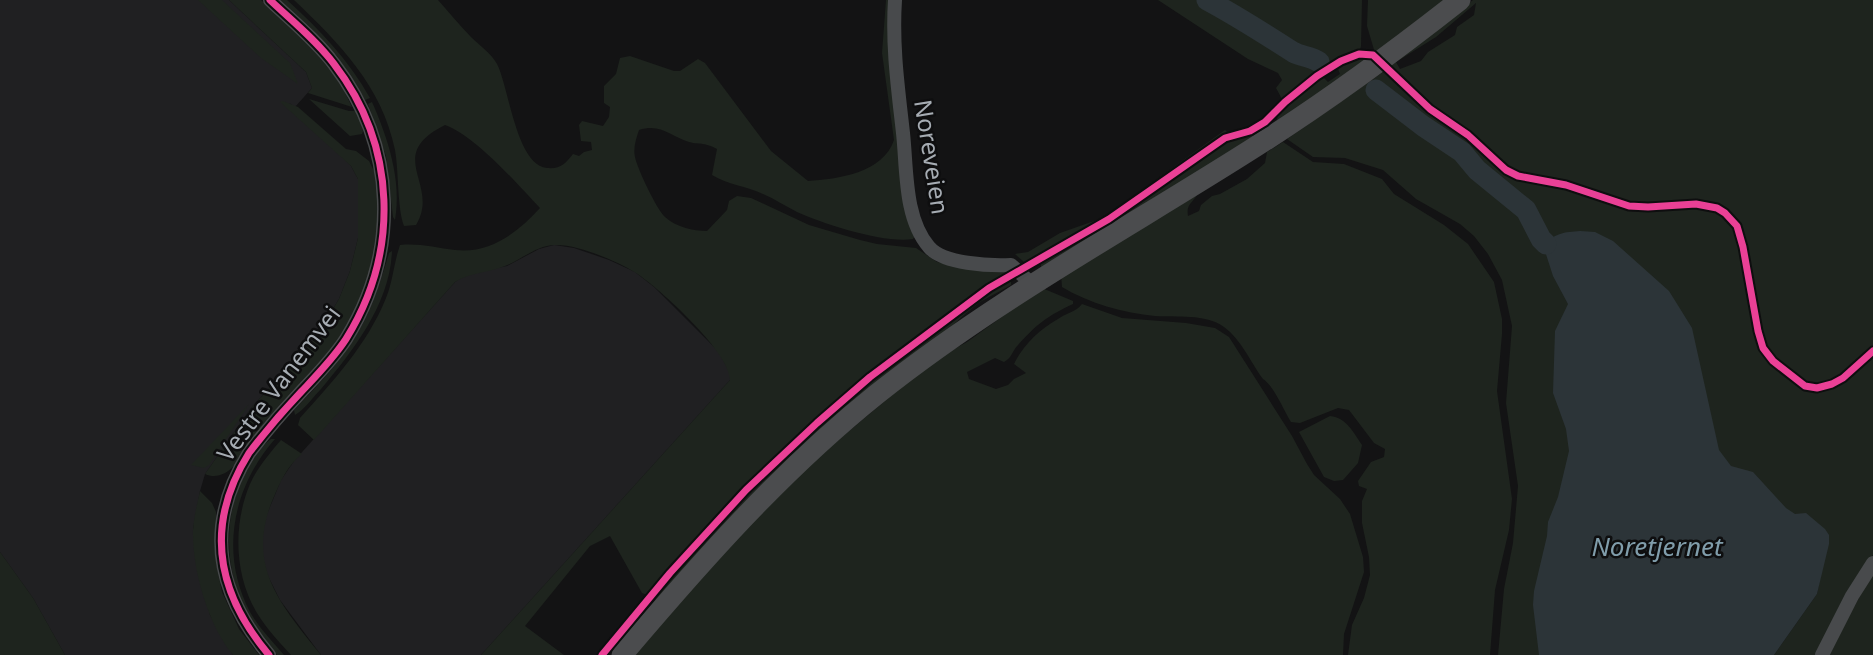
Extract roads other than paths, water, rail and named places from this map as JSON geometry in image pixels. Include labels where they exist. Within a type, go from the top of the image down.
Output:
[{"type":"main road","points":[[622,655],[727,535],[788,472],[829,434],[938,348],[1032,284],[1254,148],[1390,55],[1460,0]]},
{"type":"street","name":"Vestre Vanemvei","points":[[269,655],[246,626],[227,584],[222,542],[225,507],[239,469],[249,453],[339,349],[355,324],[377,270],[385,220],[379,163],[361,105],[332,61],[270,0]]},
{"type":"street","name":"Noreveien","points":[[895,0],[895,74],[910,199],[921,233],[929,247],[943,255],[976,264],[1011,265],[1032,284]]},
{"type":"street","points":[[1822,655],[1852,596],[1873,563]]},
{"type":"water","name":"Noretjernet","points":[[1580,231],[1595,232],[1613,241],[1669,291],[1692,328],[1719,450],[1731,466],[1753,472],[1786,508],[1795,514],[1806,513],[1829,535],[1817,594],[1774,655],[1539,655],[1534,591],[1548,522],[1558,497],[1569,451],[1566,429],[1553,393],[1555,331],[1568,304],[1553,276],[1544,248],[1555,236]]},
{"type":"waterway","points":[[1207,0],[1293,52],[1319,62]]},
{"type":"waterway","points":[[1376,90],[1462,152],[1477,170],[1526,210],[1546,244]]}]
